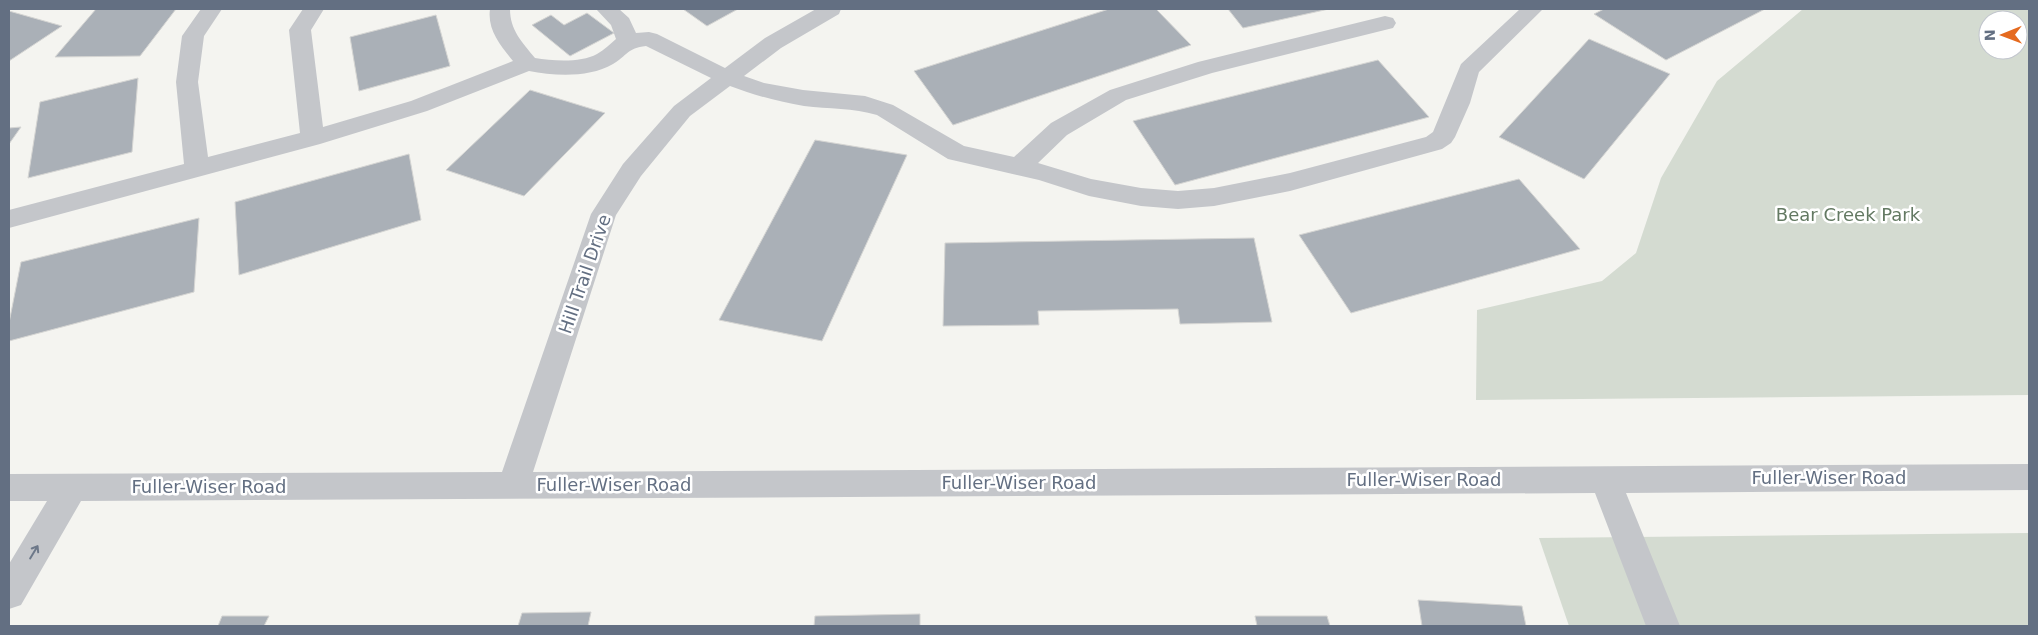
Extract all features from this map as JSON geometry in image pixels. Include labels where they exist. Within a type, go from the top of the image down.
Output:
[{"type":"street","points":[[197,169],[187,82],[193,36],[211,9]]},
{"type":"street","points":[[312,138],[300,30],[313,9]]},
{"type":"street","points":[[500,9],[498,15],[503,33],[528,64]]},
{"type":"street","points":[[607,9],[621,23],[628,40]]},
{"type":"street","name":"Hill Trail Drive","points":[[513,486],[604,214],[632,170],[682,111],[773,42],[830,9]]},
{"type":"street","points":[[9,219],[312,138],[419,106],[528,64],[546,67],[587,66],[605,60],[628,40],[649,39],[726,77],[782,95],[865,104],[885,110],[957,153],[1042,172],[1089,187],[1141,197],[1178,200],[1214,197],[1290,182],[1434,143],[1443,137],[1458,103],[1469,70],[1532,9]]},
{"type":"street","points":[[1018,166],[1059,129],[1118,95],[1206,68],[1385,24]]},
{"type":"street","name":"Fuller-Wiser Road","points":[[11,492],[72,488],[2029,477]]},
{"type":"street","points":[[1605,479],[1663,626]]},
{"type":"street","points":[[9,594],[72,488]]},
{"type":"green space","name":"Bear Creek Park","points":[[1803,9],[2029,9],[2029,395],[1476,400],[1477,310],[1602,281],[1636,253],[1661,178],[1717,81]]},
{"type":"green space","points":[[2029,533],[2029,626],[1569,626],[1539,538]]},
{"type":"building","points":[[96,9],[176,9],[140,56],[55,57]]},
{"type":"building","points":[[683,9],[738,9],[707,26]]},
{"type":"building","points":[[1109,9],[1156,9],[1191,45],[953,125],[914,71]]},
{"type":"building","points":[[1228,9],[1329,9],[1243,28]]},
{"type":"building","points":[[1604,9],[1765,9],[1666,60],[1594,14]]},
{"type":"building","points":[[9,11],[62,26],[9,61]]},
{"type":"building","points":[[587,13],[614,33],[570,56],[532,25],[551,15],[564,25]]},
{"type":"building","points":[[436,15],[450,66],[359,91],[350,37]]},
{"type":"building","points":[[1589,39],[1670,74],[1584,179],[1499,137]]},
{"type":"building","points":[[1378,60],[1429,117],[1175,185],[1133,121]]},
{"type":"building","points":[[138,78],[132,152],[28,178],[40,102]]},
{"type":"building","points":[[530,90],[605,113],[524,196],[446,170]]},
{"type":"building","points":[[21,127],[9,144],[9,128]]},
{"type":"building","points":[[815,140],[907,155],[822,341],[719,320]]},
{"type":"building","points":[[409,154],[421,220],[239,275],[235,202]]},
{"type":"building","points":[[1519,179],[1580,249],[1351,313],[1299,235]]},
{"type":"building","points":[[199,218],[194,292],[9,341],[9,323],[21,262]]},
{"type":"building","points":[[1254,238],[1272,322],[1180,324],[1178,309],[1038,311],[1039,325],[943,326],[945,243]]},
{"type":"building","points":[[1418,600],[1522,606],[1526,626],[1422,626]]},
{"type":"building","points":[[591,612],[588,626],[518,626],[522,613]]},
{"type":"building","points":[[920,614],[920,626],[814,626],[815,616]]},
{"type":"building","points":[[222,616],[269,616],[264,626],[218,626]]},
{"type":"building","points":[[1255,616],[1327,616],[1330,626],[1257,626]]}]
